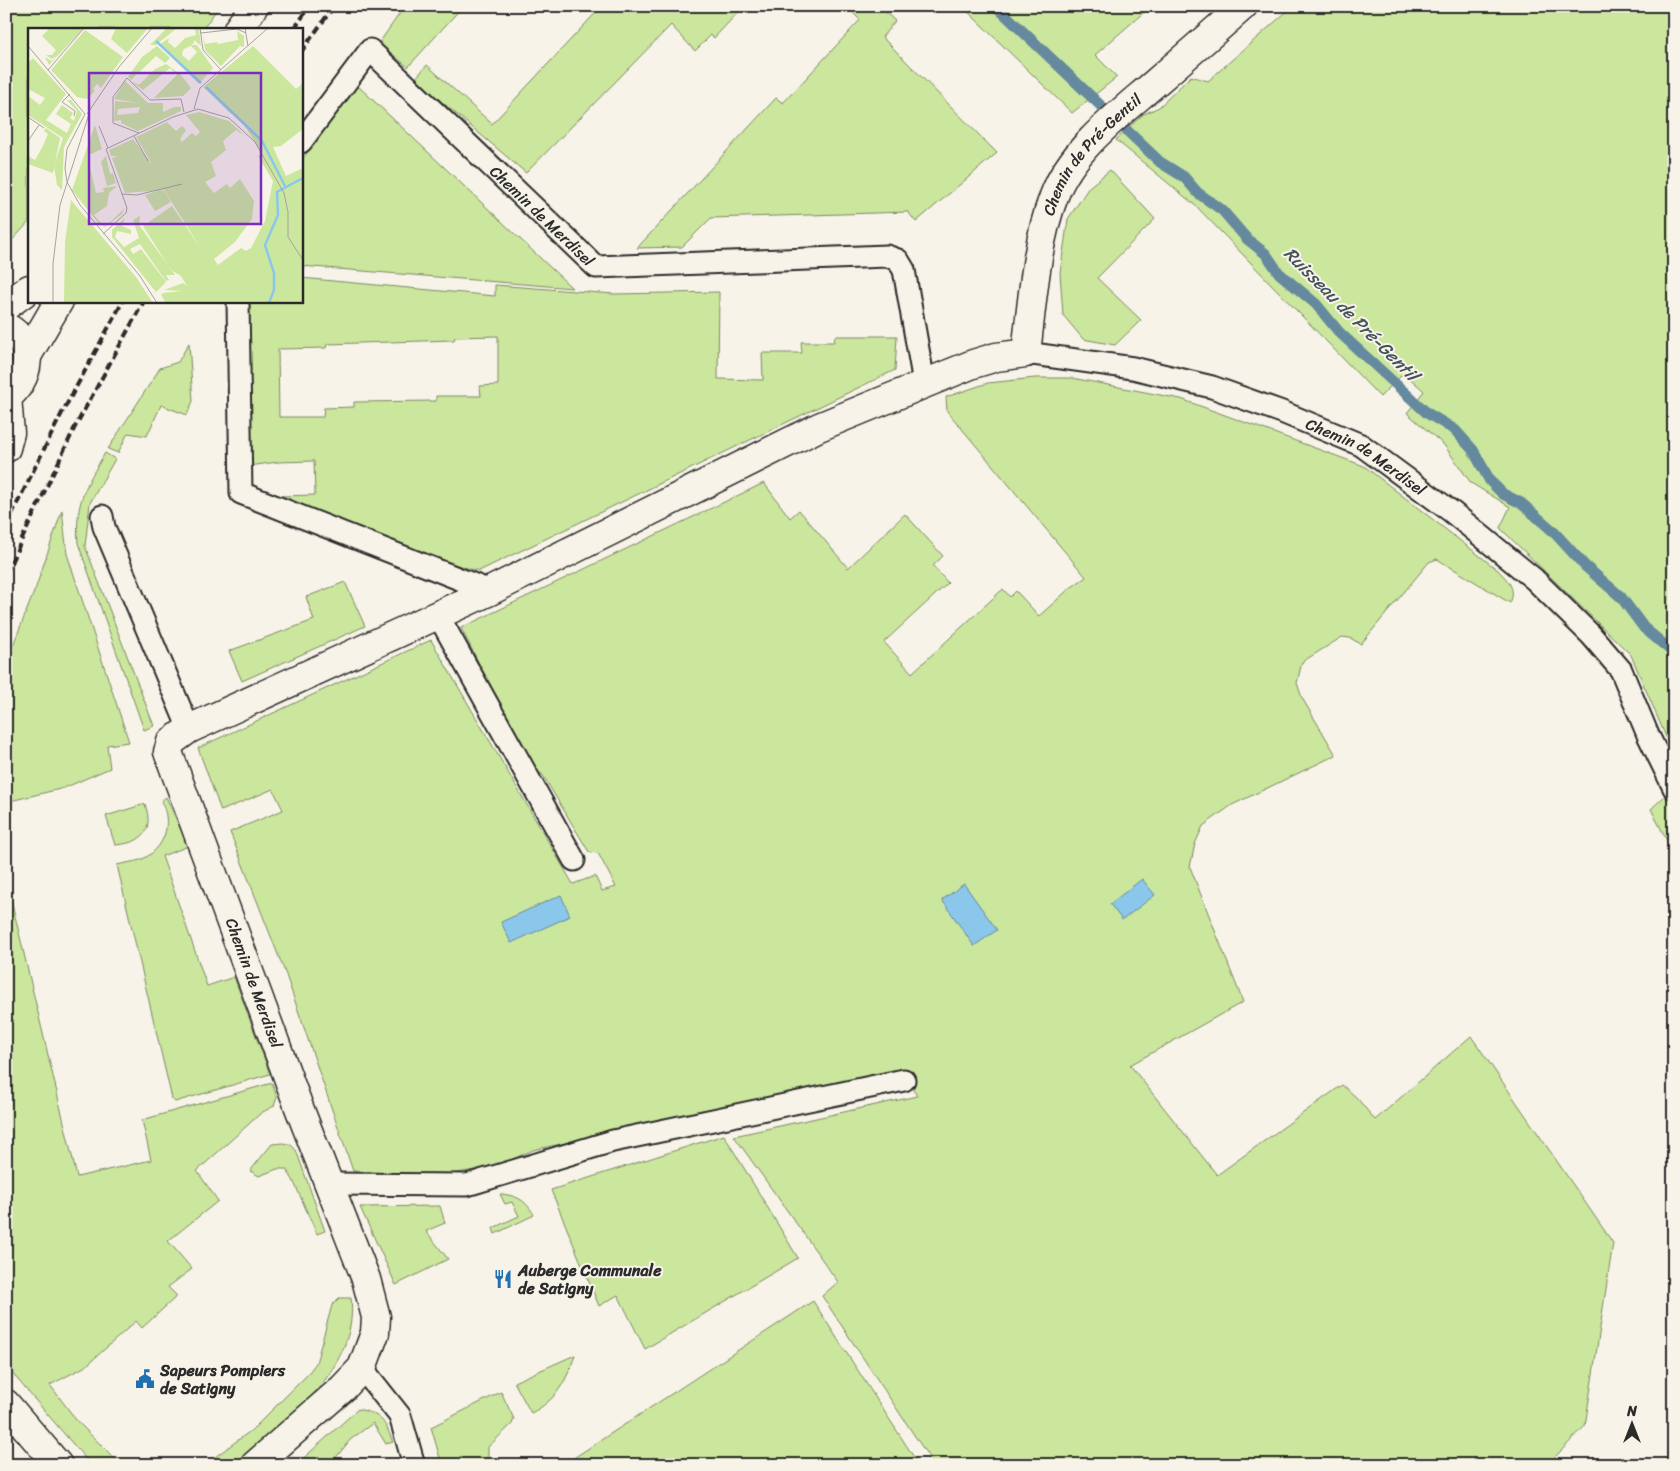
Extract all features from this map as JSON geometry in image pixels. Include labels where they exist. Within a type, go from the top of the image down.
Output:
[{"type":"street","points":[[239,28],[254,6]]},
{"type":"street","name":"Chemin de Pré-Gentil","points":[[1026,353],[1033,295],[1046,222],[1054,195],[1067,169],[1083,148],[1125,108],[1243,6]]},
{"type":"street","points":[[6,306],[28,289]]},
{"type":"street","points":[[27,356],[58,302]]},
{"type":"street","points":[[6,327],[21,341],[27,356],[26,372],[20,386],[7,398],[10,432],[6,448]]},
{"type":"street","name":"Chemin de Merdisel","points":[[255,1465],[343,1388],[362,1368],[375,1334],[376,1317],[366,1279],[328,1184],[168,752],[171,742],[189,729],[490,591],[819,427],[981,361],[1026,353]]},
{"type":"street","points":[[6,1404],[58,1465]]},
{"type":"lane","name":"Chemin de Merdisel","points":[[302,141],[370,50],[596,267],[887,256],[898,260],[904,270],[924,383]]},
{"type":"lane","points":[[238,302],[241,493],[490,591]]},
{"type":"lane","name":"Chemin de Merdisel","points":[[1026,353],[1133,368],[1212,387],[1282,412],[1361,445],[1460,518],[1534,580],[1591,635],[1621,670],[1648,735],[1674,788]]},
{"type":"lane","points":[[102,516],[104,526],[189,729]]},
{"type":"lane","points":[[438,614],[574,860]]},
{"type":"lane","points":[[328,1184],[467,1185],[613,1141],[904,1080]]},
{"type":"lane","points":[[362,1368],[400,1416],[414,1465]]},
{"type":"green space","points":[[6,6],[219,6],[204,28],[28,28],[28,223],[6,247]]},
{"type":"green space","points":[[405,6],[463,6],[408,67],[379,43]]},
{"type":"green space","points":[[602,6],[744,6],[714,38],[711,35],[695,51],[671,25],[526,173],[415,79],[427,65],[492,124]]},
{"type":"green space","points":[[846,6],[879,6],[895,21],[882,37],[997,153],[916,222],[908,212],[711,218],[682,247],[637,248],[776,98],[783,103],[860,20]]},
{"type":"green space","points":[[962,6],[1151,6],[1095,55],[1117,77],[1072,113]]},
{"type":"green space","points":[[1293,6],[1674,6],[1674,756],[1631,655],[1500,528],[1510,507],[1471,483],[1444,445],[1407,413],[1424,391],[1404,373],[1380,397],[1197,207],[1116,140],[1142,115],[1159,107],[1191,76],[1208,81]]},
{"type":"green space","points":[[356,84],[572,288],[302,266],[302,160]]},
{"type":"green space","points":[[1110,170],[1155,219],[1097,278],[1141,320],[1115,345],[1083,339],[1063,315],[1060,273],[1068,219],[1089,187]]},
{"type":"green space","points":[[302,278],[495,296],[495,285],[614,294],[719,292],[718,379],[763,380],[762,353],[802,353],[801,342],[834,342],[835,336],[897,336],[895,370],[479,571],[456,565],[287,502],[279,496],[315,495],[314,461],[278,462],[249,466],[248,302],[302,302]],"holes":[[[498,336],[498,385],[480,386],[481,396],[436,396],[436,401],[354,402],[354,407],[324,408],[323,417],[279,417],[278,349],[326,348],[327,344],[454,340],[455,337]]]},
{"type":"green space","points":[[189,343],[193,401],[187,415],[161,405],[147,436],[128,433],[118,453],[108,449],[160,368],[178,362]]},
{"type":"green space","points":[[1035,378],[1072,378],[1181,399],[1364,466],[1498,570],[1512,589],[1510,603],[1437,559],[1429,562],[1361,644],[1350,638],[1342,637],[1302,662],[1297,683],[1302,698],[1336,755],[1232,805],[1203,826],[1195,844],[1190,867],[1243,1002],[1130,1065],[1217,1175],[1342,1085],[1357,1098],[1375,1120],[1471,1036],[1613,1243],[1585,1426],[1555,1457],[1551,1465],[934,1465],[822,1296],[838,1282],[734,1136],[917,1096],[901,1070],[533,1150],[497,1166],[440,1176],[353,1171],[286,975],[230,832],[283,810],[273,789],[221,811],[198,748],[431,640],[573,884],[595,876],[602,891],[616,887],[598,853],[589,852],[542,774],[533,770],[461,628],[764,483],[790,518],[799,510],[848,568],[905,514],[943,556],[933,566],[948,583],[884,642],[912,673],[1003,589],[1010,597],[1016,591],[1039,616],[1069,589],[1086,577],[947,411],[946,397],[988,383]]},
{"type":"green space","points":[[105,453],[115,459],[90,503],[85,546],[154,726],[144,730],[78,543],[78,516],[83,495]]},
{"type":"green space","points":[[62,510],[67,554],[129,742],[107,745],[110,768],[64,788],[6,802],[6,663],[36,587]]},
{"type":"green space","points":[[345,582],[365,626],[242,681],[229,651],[314,620],[306,597]]},
{"type":"green space","points":[[1674,787],[1674,855],[1651,809]]},
{"type":"green space","points":[[166,797],[189,846],[162,856],[207,986],[234,977],[270,1074],[175,1102],[172,1099],[117,865],[140,860],[156,850],[161,843],[166,827],[165,809],[161,801]]},
{"type":"green space","points":[[145,804],[148,822],[144,834],[133,842],[115,845],[106,816]]},
{"type":"green space","points":[[6,878],[77,1177],[151,1160],[142,1120],[272,1083],[277,1097],[274,1106],[261,1113],[197,1171],[218,1201],[168,1241],[192,1269],[168,1287],[177,1296],[142,1328],[136,1321],[86,1366],[50,1385],[77,1421],[121,1465],[91,1465],[6,1366]]},
{"type":"green space","points":[[724,1135],[798,1258],[645,1349],[618,1295],[599,1306],[551,1190]]},
{"type":"green space","points":[[283,1143],[291,1145],[296,1150],[325,1231],[317,1234],[293,1180],[286,1169],[277,1169],[259,1176],[250,1171],[272,1144]]},
{"type":"green space","points":[[500,1194],[520,1199],[534,1215],[495,1234],[493,1228],[519,1216],[512,1202],[505,1204]]},
{"type":"green space","points":[[440,1206],[445,1223],[426,1231],[448,1259],[396,1285],[360,1207]]},
{"type":"green space","points":[[339,1298],[351,1298],[351,1320],[346,1341],[337,1361],[325,1380],[294,1414],[241,1461],[230,1466],[204,1465],[253,1429],[307,1375],[316,1363],[332,1305]]},
{"type":"green space","points":[[813,1301],[919,1465],[563,1465]]},
{"type":"green space","points":[[575,1355],[564,1381],[554,1396],[531,1413],[514,1382]]},
{"type":"green space","points":[[501,1392],[514,1419],[512,1424],[488,1447],[488,1465],[442,1465],[431,1427]]},
{"type":"green space","points":[[358,1409],[377,1416],[384,1423],[393,1442],[386,1444],[373,1423],[350,1440],[330,1465],[296,1465]]},
{"type":"water","points":[[1142,879],[1155,895],[1122,920],[1110,904]]},
{"type":"water","points":[[964,884],[997,930],[974,946],[942,900]]},
{"type":"water","points":[[561,895],[570,916],[511,943],[501,922]]},
{"type":"waterway","name":"Ruisseau de Pré-Gentil","points":[[996,6],[1160,162],[1184,177],[1198,193],[1222,210],[1247,239],[1266,254],[1279,273],[1316,304],[1339,332],[1427,413],[1455,430],[1473,450],[1490,481],[1503,494],[1521,503],[1553,531],[1585,566],[1621,597],[1644,628],[1674,653]]},
{"type":"railway","points":[[295,28],[310,6]]},
{"type":"railway","points":[[302,51],[334,6]]},
{"type":"railway","points":[[6,526],[62,413],[122,302]]},
{"type":"railway","points":[[6,573],[75,427],[143,302]]},
{"type":"place","name":"Auberge Communale de Satigny","points":[[503,1279]]},
{"type":"place","name":"Sapeurs Pompiers de Satigny","points":[[145,1379]]}]
